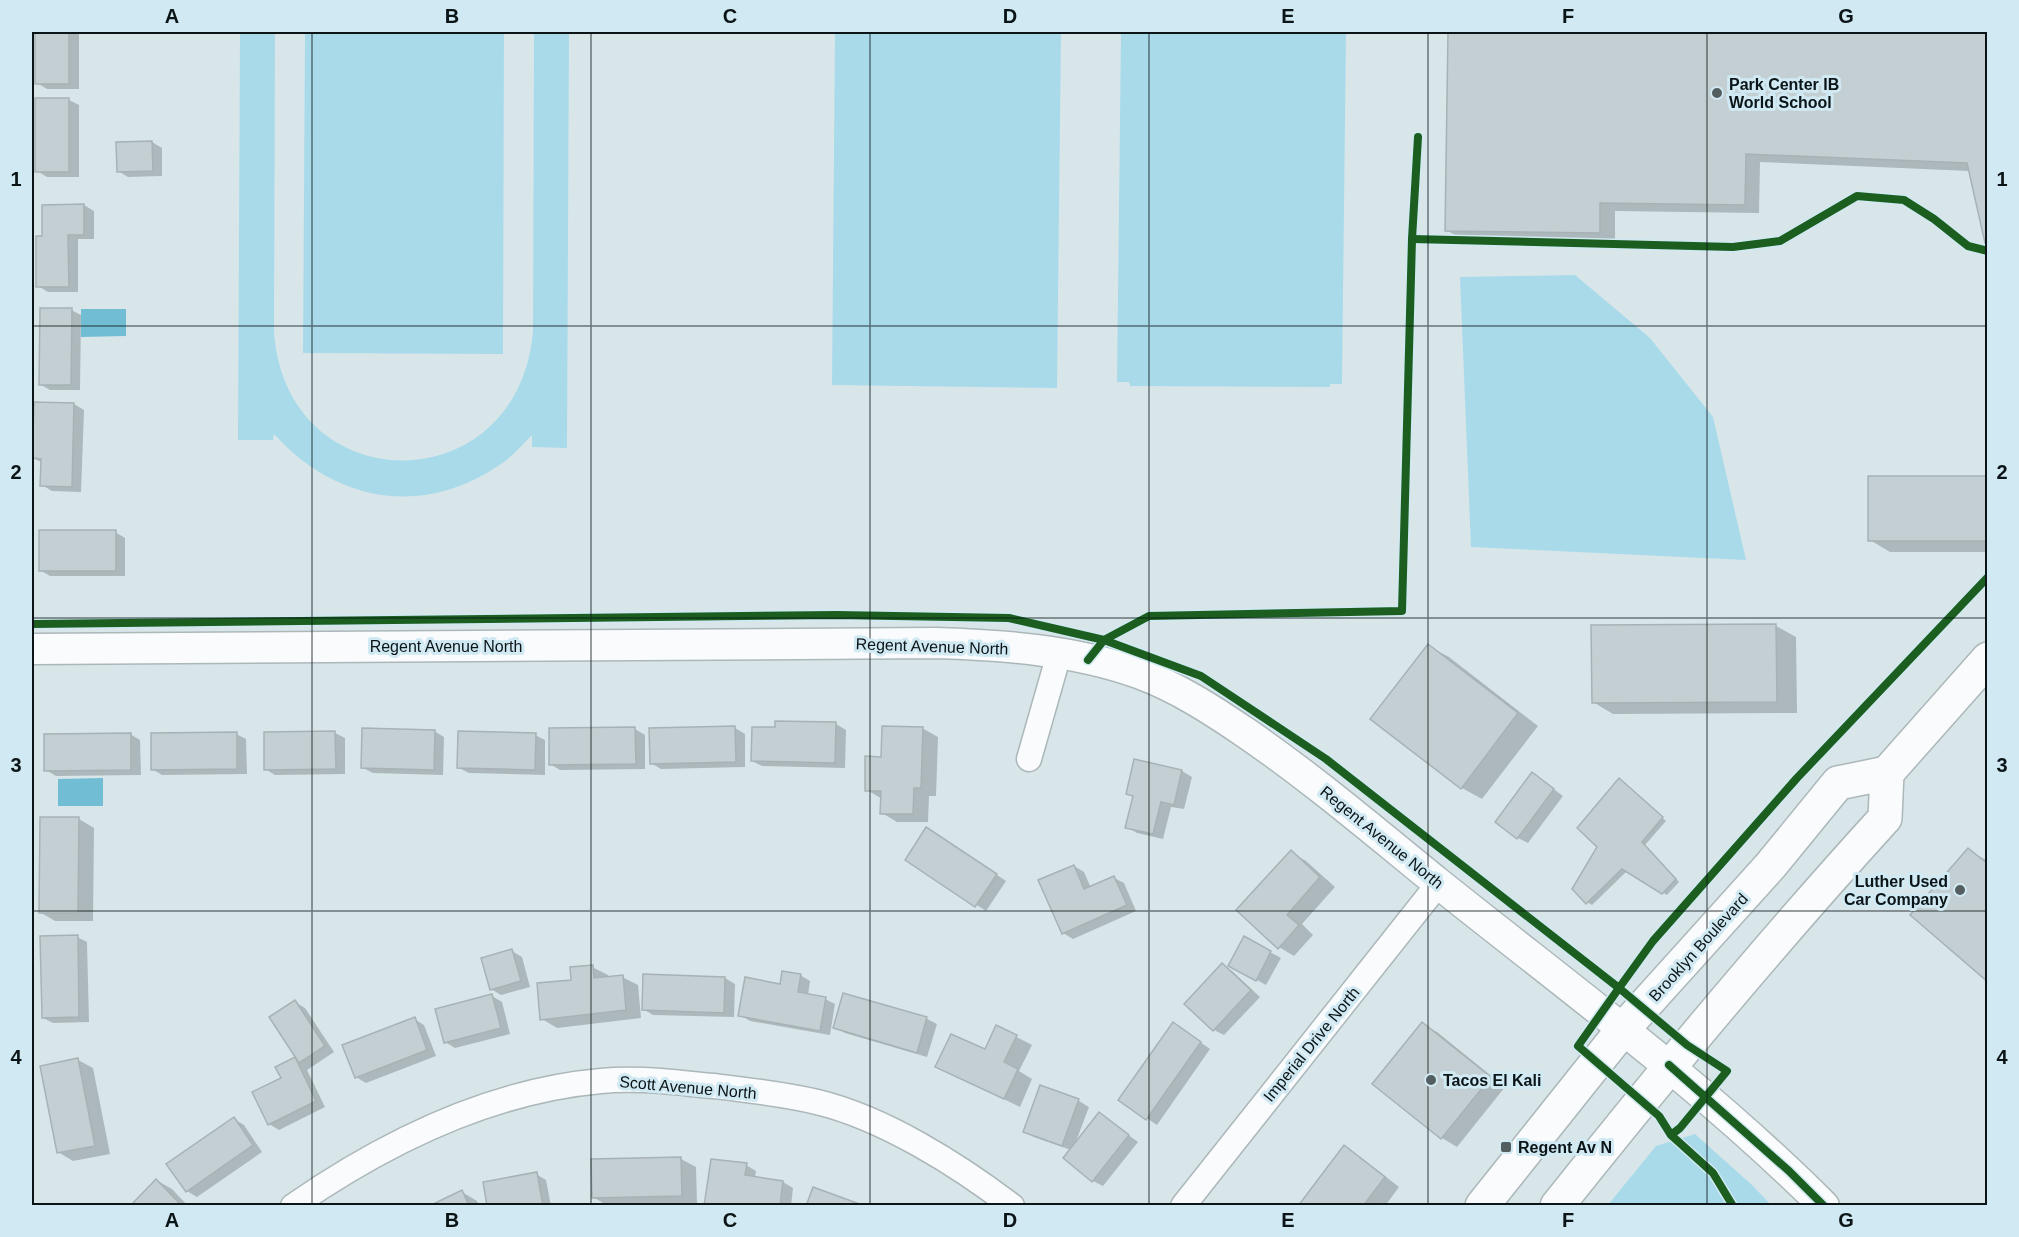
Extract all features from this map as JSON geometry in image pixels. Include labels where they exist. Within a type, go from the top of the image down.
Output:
[{"type":"main road","points":[[1557,1206],[1669,1065],[1823,886],[1885,818],[1887,773],[1988,658]]},
{"type":"main road","name":"Brooklyn Boulevard","points":[[1482,1206],[1624,1028],[1771,865],[1838,783],[1887,773]]},
{"type":"street","name":"Regent Avenue North","points":[[32,649],[935,643],[984,645],[1059,654],[1137,673],[1199,701],[1294,766],[1669,1065],[1789,1171],[1824,1206]]},
{"type":"street","points":[[1029,759],[1059,654]]},
{"type":"street","name":"Imperial Drive North","points":[[1183,1206],[1439,883]]},
{"type":"street","name":"Scott Avenue North","points":[[293,1206],[388,1146],[473,1110],[548,1089],[600,1081],[630,1080],[723,1087],[818,1102],[907,1138],[980,1182],[1012,1206]]},
{"type":"shaded area","points":[[240,32],[275,32],[274,331],[288,387],[317,428],[357,452],[402,461],[447,453],[487,429],[518,389],[533,332],[534,32],[569,32],[567,448],[532,447],[532,435],[503,463],[469,482],[439,492],[409,496],[380,495],[351,487],[323,475],[298,457],[274,434],[273,440],[238,440]]},
{"type":"shaded area","points":[[305,32],[504,32],[503,354],[303,353]]},
{"type":"shaded area","points":[[835,32],[1061,32],[1057,388],[832,385]]},
{"type":"shaded area","points":[[1121,32],[1346,32],[1342,384],[1330,384],[1330,387],[1130,386],[1129,382],[1117,382]]},
{"type":"shaded area","points":[[1575,275],[1650,338],[1713,417],[1746,560],[1471,547],[1460,277]]},
{"type":"shaded area","points":[[81,309],[126,309],[126,336],[81,337]]},
{"type":"shaded area","points":[[103,778],[103,806],[58,806],[58,779]]},
{"type":"shaded area","points":[[1695,1134],[1771,1205],[1608,1205],[1656,1146]]},
{"type":"building","points":[[35,32],[69,32],[69,84],[35,84]]},
{"type":"building","name":"Park Center IB World School","points":[[1448,32],[1988,32],[1988,243],[1985,243],[1967,163],[1746,154],[1745,205],[1600,203],[1600,233],[1445,231]]},
{"type":"building","points":[[35,98],[69,98],[69,172],[35,172]]},
{"type":"building","points":[[152,141],[153,171],[117,172],[116,142]]},
{"type":"building","points":[[84,204],[84,235],[68,235],[69,287],[36,287],[36,236],[42,236],[42,205]]},
{"type":"building","points":[[40,308],[72,308],[71,385],[39,385]]},
{"type":"building","points":[[34,402],[74,403],[72,487],[40,486],[41,459],[32,458]]},
{"type":"building","points":[[1868,476],[1988,476],[1988,541],[1868,541]]},
{"type":"building","points":[[39,530],[116,530],[116,571],[39,571]]},
{"type":"building","points":[[1776,624],[1777,702],[1592,703],[1591,625]]},
{"type":"building","points":[[1428,644],[1518,713],[1461,789],[1370,719]]},
{"type":"building","points":[[775,721],[836,722],[835,763],[751,761],[752,727],[775,727]]},
{"type":"building","points":[[735,726],[736,762],[650,764],[649,728]]},
{"type":"building","points":[[882,726],[923,727],[921,788],[914,788],[913,814],[880,814],[881,791],[865,791],[865,756],[881,757]]},
{"type":"building","points":[[635,727],[636,764],[549,765],[549,728]]},
{"type":"building","points":[[362,728],[435,730],[434,770],[361,768]]},
{"type":"building","points":[[335,731],[336,769],[264,770],[264,732]]},
{"type":"building","points":[[458,731],[536,733],[535,770],[457,768]]},
{"type":"building","points":[[237,732],[237,769],[151,770],[151,733]]},
{"type":"building","points":[[131,733],[131,770],[44,771],[44,734]]},
{"type":"building","points":[[1134,759],[1182,770],[1174,805],[1161,802],[1153,834],[1125,828],[1133,796],[1126,794]]},
{"type":"building","points":[[1532,772],[1554,789],[1517,839],[1495,822]]},
{"type":"building","points":[[1619,778],[1663,817],[1642,842],[1676,879],[1662,894],[1622,869],[1586,904],[1572,889],[1597,847],[1577,828]]},
{"type":"building","points":[[40,817],[79,817],[78,913],[39,913]]},
{"type":"building","points":[[926,827],[997,874],[975,907],[905,860]]},
{"type":"building","name":"Luther Used Car Company","points":[[1968,848],[1988,864],[1988,982],[1910,915]]},
{"type":"building","points":[[1291,850],[1320,877],[1287,915],[1299,925],[1278,949],[1236,910]]},
{"type":"building","points":[[1074,865],[1084,889],[1114,876],[1127,905],[1062,934],[1038,880]]},
{"type":"building","points":[[78,935],[79,1017],[42,1018],[40,936]]},
{"type":"building","points":[[1244,936],[1271,951],[1256,981],[1228,966]]},
{"type":"building","points":[[512,949],[521,981],[490,990],[481,958]]},
{"type":"building","points":[[1222,963],[1251,990],[1213,1031],[1184,1004]]},
{"type":"building","points":[[593,965],[594,978],[623,975],[626,1010],[540,1020],[537,983],[571,980],[570,967]]},
{"type":"building","points":[[782,971],[801,974],[798,992],[826,997],[820,1031],[738,1016],[745,977],[780,984]]},
{"type":"building","points":[[643,974],[725,977],[724,1013],[642,1010]]},
{"type":"building","points":[[843,993],[927,1017],[917,1053],[833,1028]]},
{"type":"building","points":[[492,994],[501,1028],[444,1043],[435,1009]]},
{"type":"building","points":[[295,1000],[325,1046],[299,1063],[269,1017]]},
{"type":"building","points":[[415,1017],[427,1050],[355,1078],[342,1045]]},
{"type":"building","points":[[1173,1022],[1201,1042],[1146,1120],[1118,1100]]},
{"type":"building","name":"Tacos El Kali","points":[[1422,1022],[1491,1077],[1441,1139],[1372,1084]]},
{"type":"building","points":[[996,1025],[1017,1035],[1004,1062],[1018,1069],[1004,1099],[935,1067],[951,1034],[985,1049]]},
{"type":"building","points":[[295,1057],[316,1101],[268,1125],[252,1092],[281,1078],[275,1067]]},
{"type":"building","points":[[78,1058],[95,1146],[57,1153],[40,1066]]},
{"type":"building","points":[[1040,1085],[1079,1099],[1062,1146],[1023,1132]]},
{"type":"building","points":[[1099,1112],[1129,1135],[1092,1182],[1063,1158]]},
{"type":"building","points":[[234,1117],[253,1145],[186,1192],[166,1164]]},
{"type":"building","points":[[1344,1145],[1385,1177],[1363,1206],[1298,1206]]},
{"type":"building","points":[[681,1157],[682,1196],[592,1198],[591,1159]]},
{"type":"building","points":[[711,1159],[747,1163],[745,1175],[783,1181],[780,1206],[704,1206]]},
{"type":"building","points":[[537,1172],[543,1206],[487,1206],[483,1182]]},
{"type":"building","points":[[156,1179],[182,1206],[130,1206]]},
{"type":"building","points":[[813,1187],[865,1206],[806,1206]]},
{"type":"building","points":[[462,1190],[469,1206],[429,1206]]},
{"type":"cycle path","points":[[1088,660],[1104,640],[1149,616],[1402,611],[1412,239],[1418,137]]},
{"type":"cycle path","points":[[1412,239],[1733,247],[1780,241],[1857,196],[1904,200],[1934,219],[1968,246],[1988,251]]},
{"type":"cycle path","points":[[32,624],[837,615],[1009,618],[1104,640],[1201,676],[1326,759],[1619,988],[1653,941],[1797,778],[1988,577]]},
{"type":"cycle path","points":[[1671,1135],[1680,1128],[1727,1071],[1687,1045],[1619,988],[1578,1046],[1659,1116],[1671,1135],[1713,1173],[1733,1206]]},
{"type":"cycle path","points":[[1669,1065],[1789,1171],[1824,1206]]},
{"type":"place","name":"Park Center IB World School","points":[[1717,93]]},
{"type":"place","name":"Luther Used Car Company","points":[[1960,890]]},
{"type":"place","name":"Tacos El Kali","points":[[1431,1080]]},
{"type":"place","name":"Regent Av N","points":[[1506,1147]]}]
